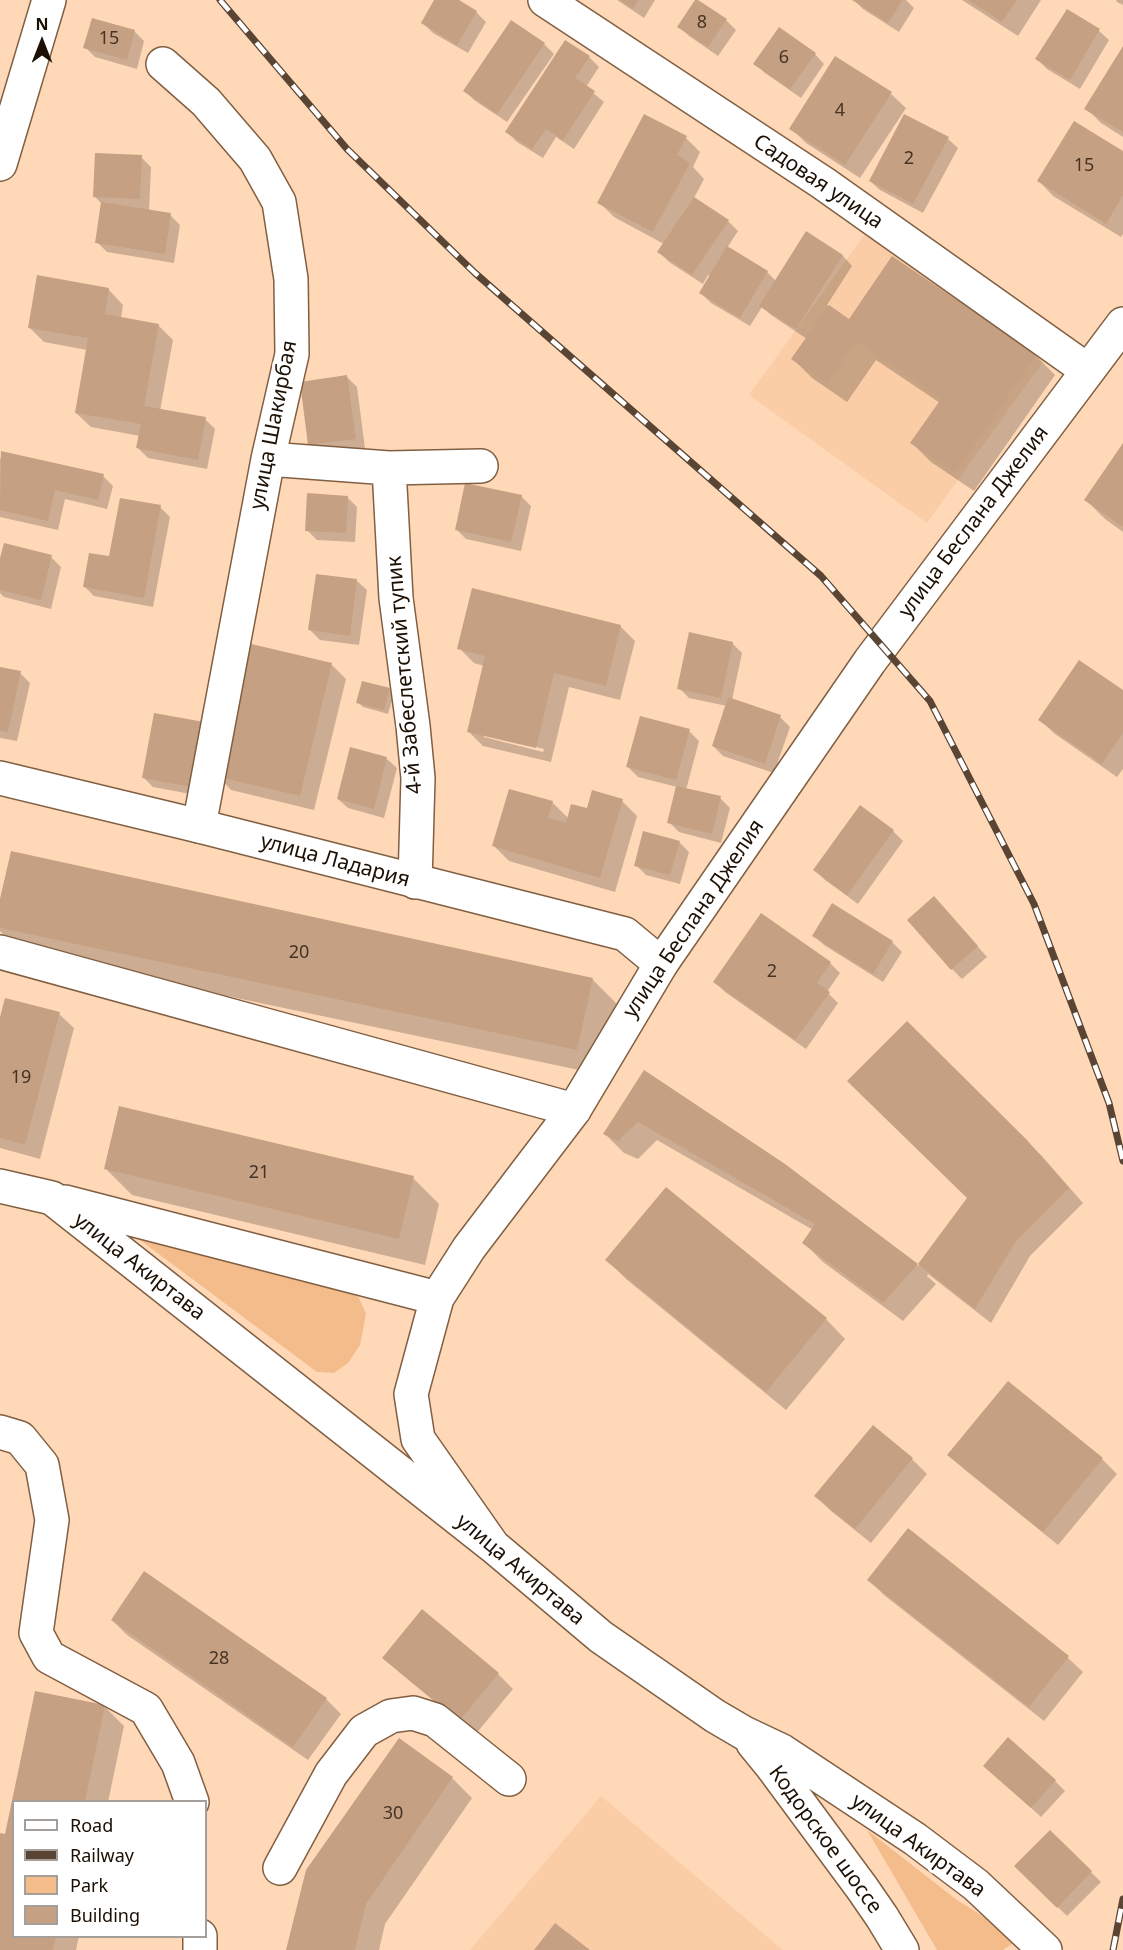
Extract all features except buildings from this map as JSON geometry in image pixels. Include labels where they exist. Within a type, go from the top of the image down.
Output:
[{"type":"main road","points":[[0,164],[49,0]]},
{"type":"main road","name":"Садовая улица","points":[[545,0],[823,183],[1087,370]]},
{"type":"main road","name":"улица Шакирбая","points":[[163,64],[206,102],[255,159],[279,202],[291,279],[292,354],[268,459],[199,826]]},
{"type":"main road","name":"улица Беслана Джелия","points":[[493,1546],[418,1439],[411,1394],[437,1298],[469,1248],[574,1110],[661,964],[870,661],[1123,324]]},
{"type":"main road","points":[[268,459],[388,468],[481,466]]},
{"type":"main road","name":"4-й Забеслетский тупик","points":[[388,468],[396,598],[418,778],[415,882]]},
{"type":"main road","name":"улица Ладария","points":[[0,778],[625,934],[661,964]]},
{"type":"main road","points":[[0,951],[574,1110]]},
{"type":"main road","name":"улица Акиртава","points":[[0,1186],[52,1198],[493,1546],[601,1637],[744,1733],[782,1751],[915,1839],[976,1886],[1045,1950]]},
{"type":"main road","points":[[52,1198],[437,1298]]},
{"type":"main road","points":[[0,1432],[21,1438],[42,1465],[52,1520],[36,1633],[49,1657],[146,1709],[178,1763],[191,1800]]},
{"type":"main road","points":[[280,1868],[331,1774],[364,1731],[391,1716],[413,1713],[435,1720],[509,1779]]},
{"type":"main road","name":"Кодорское шоссе","points":[[744,1733],[771,1765],[862,1888],[902,1950]]},
{"type":"main road","points":[[862,1888],[926,1950]]},
{"type":"shaded area","points":[[875,220],[1053,348],[927,523],[749,395]]},
{"type":"shaded area","points":[[601,1796],[783,1950],[470,1950]]},
{"type":"green space","points":[[132,1234],[343,1285],[359,1298],[366,1314],[360,1345],[348,1363],[334,1373],[317,1372]]},
{"type":"green space","points":[[867,1830],[957,1900],[1019,1939],[1003,1950],[937,1950]]},
{"type":"railway","points":[[220,0],[347,149],[475,273],[821,576],[930,701],[1034,904],[1109,1103],[1123,1161]]},
{"type":"railway","points":[[1113,1950],[1123,1899]]}]
